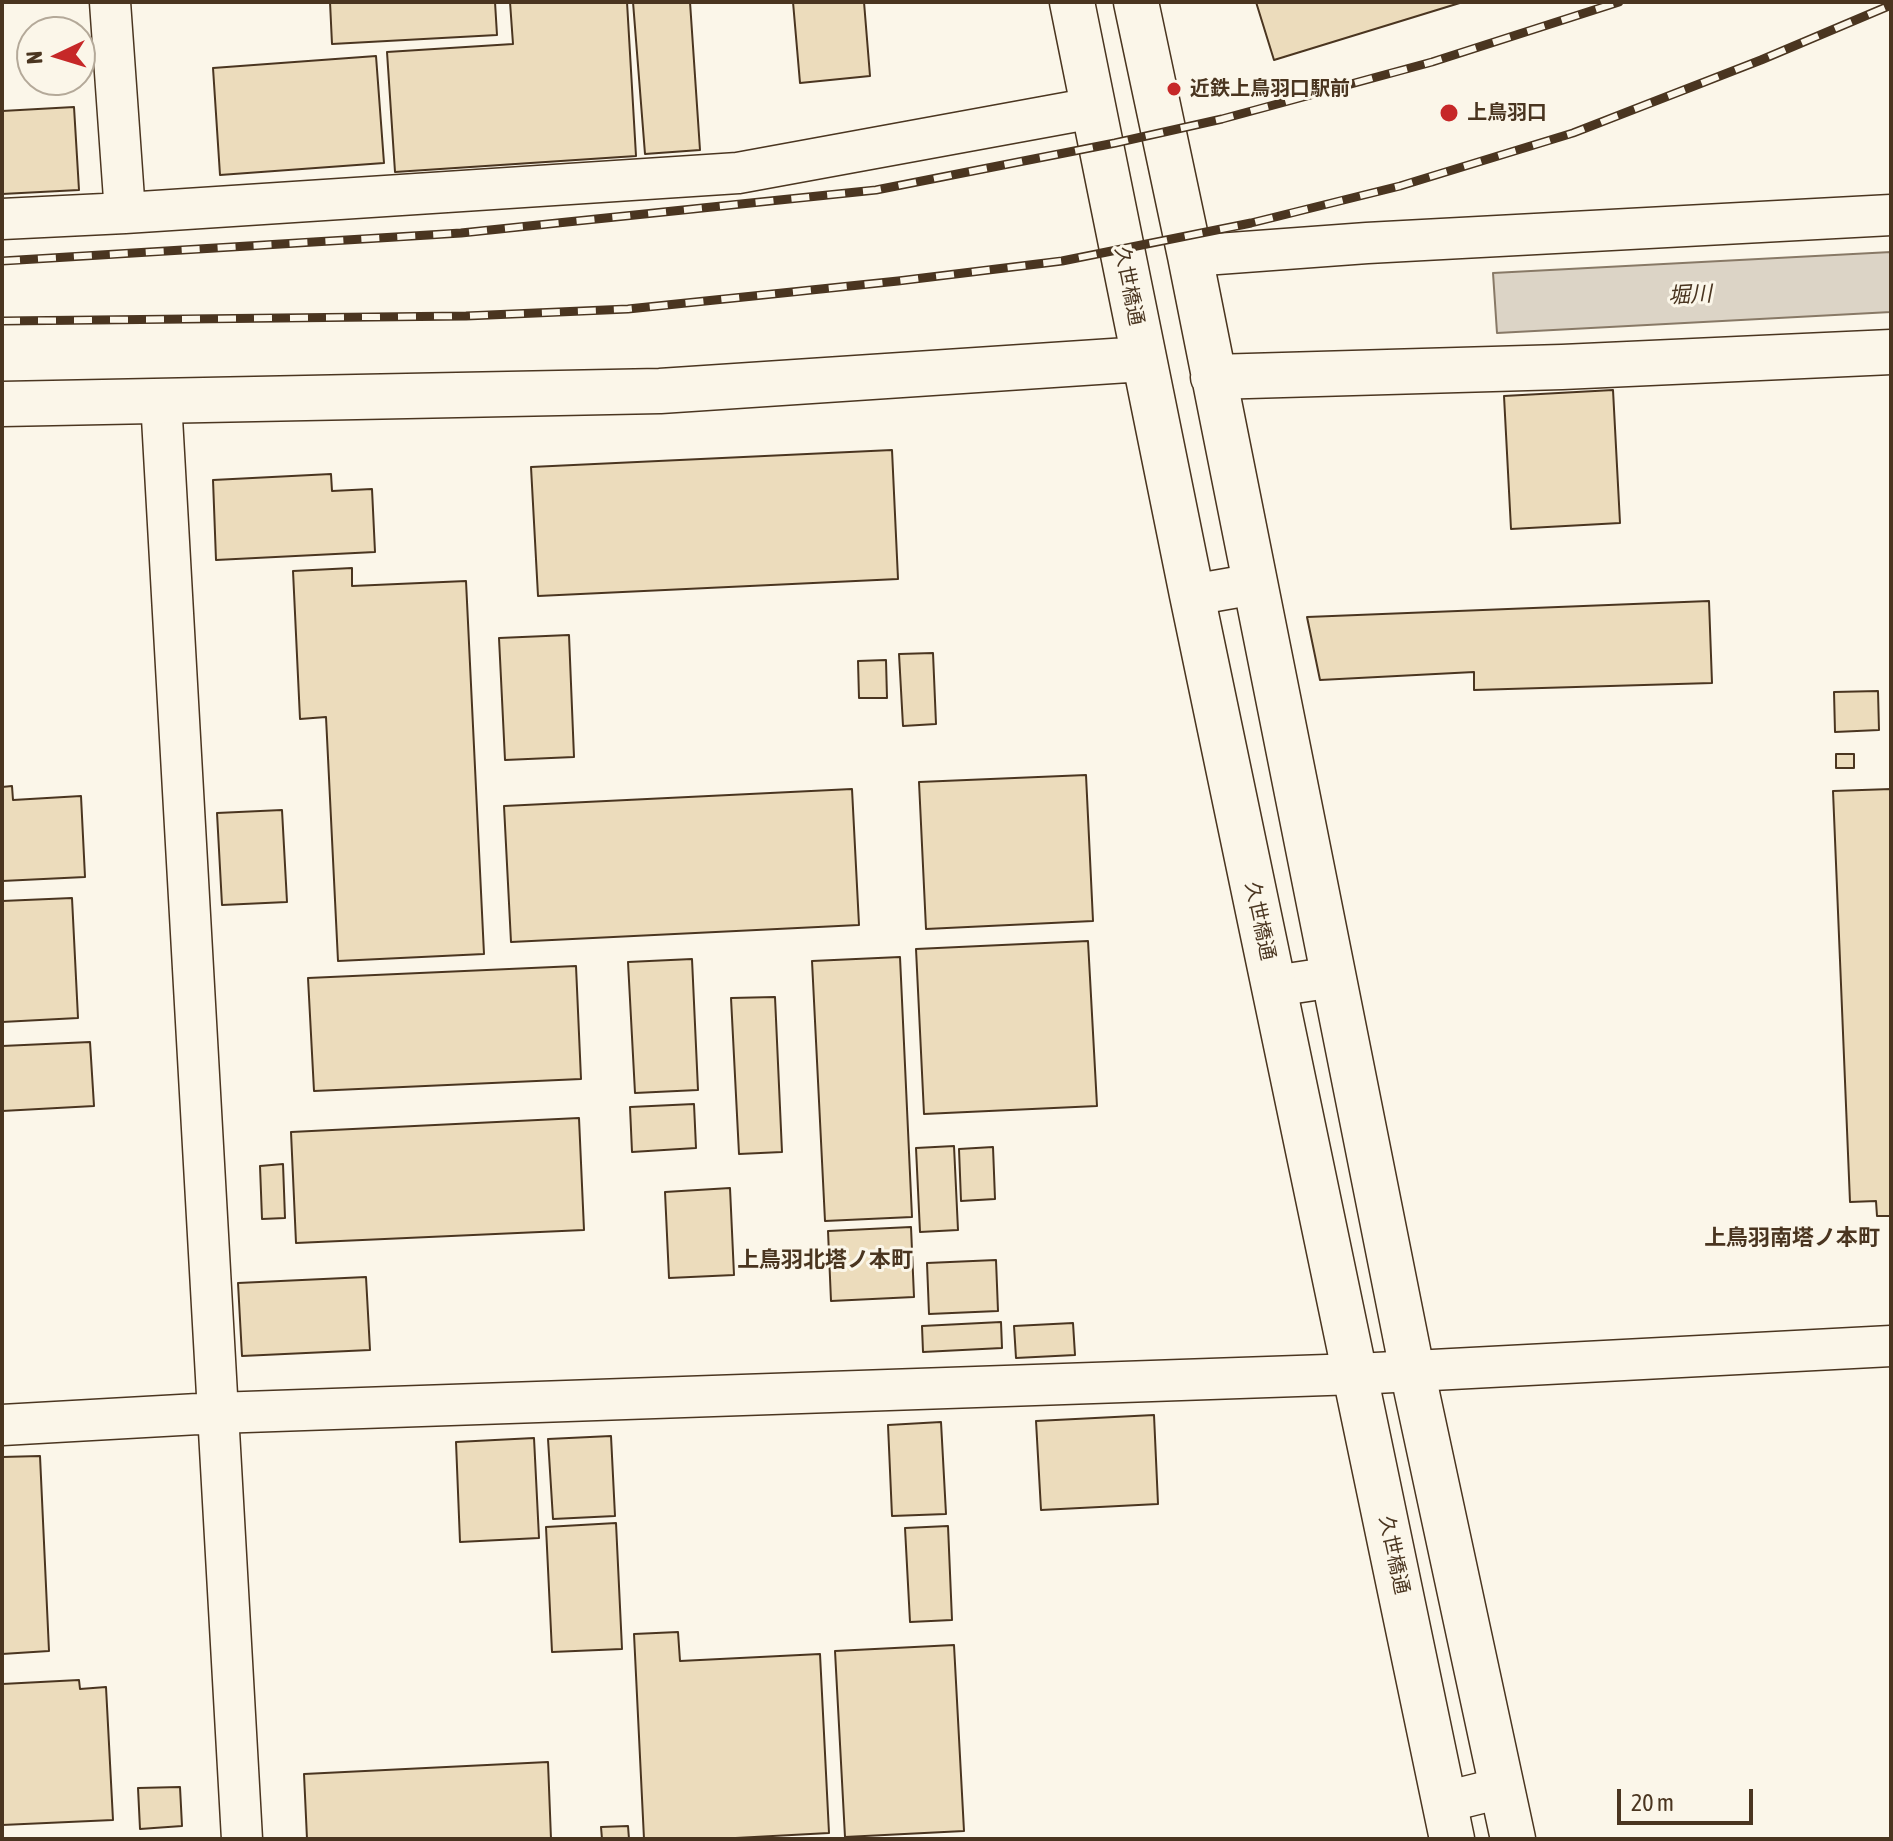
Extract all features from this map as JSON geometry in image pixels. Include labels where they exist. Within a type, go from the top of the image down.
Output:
[{"type":"street","points":[[110,2],[125,213]]},
{"type":"street","name":"久世橋通","points":[[1072,2],[1143,359],[1449,1820]]},
{"type":"street","points":[[1136,2],[1190,256],[1412,1370],[1513,1839]]},
{"type":"street","points":[[2,219],[738,173],[1093,108]]},
{"type":"street","points":[[1190,256],[1383,242],[1891,215]]},
{"type":"street","points":[[1213,377],[1562,367],[1891,352]]},
{"type":"street","points":[[2,404],[660,391],[1143,359]]},
{"type":"street","points":[[161,400],[242,1839]]},
{"type":"street","points":[[1192,595],[1255,584]]},
{"type":"street","points":[[1274,986],[1334,977]]},
{"type":"street","points":[[2,1425],[216,1413],[1356,1374],[1891,1346]]},
{"type":"street","points":[[1449,1820],[1501,1788]]},
{"type":"water","name":"堀川","points":[[1891,252],[1891,312],[1497,333],[1493,273]]},
{"type":"building","points":[[330,2],[495,2],[497,35],[332,44]]},
{"type":"building","points":[[510,2],[627,2],[636,156],[395,172],[387,52],[513,44]]},
{"type":"building","points":[[633,2],[690,2],[700,150],[645,154]]},
{"type":"building","points":[[793,2],[864,2],[870,76],[800,83]]},
{"type":"building","points":[[1256,2],[1463,2],[1274,60]]},
{"type":"building","points":[[376,56],[384,163],[220,175],[213,68]]},
{"type":"building","points":[[74,107],[79,190],[2,194],[2,111]]},
{"type":"building","points":[[1613,390],[1620,523],[1511,529],[1504,396]]},
{"type":"building","points":[[892,450],[898,579],[538,596],[531,467]]},
{"type":"building","points":[[331,474],[332,491],[372,489],[375,552],[216,560],[213,480]]},
{"type":"building","points":[[352,568],[352,586],[466,581],[484,954],[338,961],[326,717],[300,719],[293,571]]},
{"type":"building","points":[[1709,601],[1712,683],[1474,690],[1474,672],[1320,680],[1307,617]]},
{"type":"building","points":[[569,635],[574,757],[505,760],[499,638]]},
{"type":"building","points":[[933,653],[936,724],[903,726],[899,654]]},
{"type":"building","points":[[886,660],[887,698],[859,698],[858,661]]},
{"type":"building","points":[[1878,691],[1879,730],[1835,732],[1834,692]]},
{"type":"building","points":[[1836,754],[1854,754],[1854,768],[1836,768]]},
{"type":"building","points":[[1086,775],[1093,921],[926,929],[919,782]]},
{"type":"building","points":[[12,786],[13,800],[81,796],[85,877],[2,881],[2,787]]},
{"type":"building","points":[[852,789],[859,925],[511,942],[504,806]]},
{"type":"building","points":[[1891,789],[1891,1216],[1877,1216],[1876,1201],[1850,1202],[1833,791]]},
{"type":"building","points":[[282,810],[287,902],[222,905],[217,813]]},
{"type":"building","points":[[72,898],[78,1018],[2,1022],[2,901]]},
{"type":"building","points":[[1088,941],[1097,1106],[924,1114],[916,949]]},
{"type":"building","points":[[900,957],[912,1217],[825,1221],[812,961]]},
{"type":"building","points":[[692,959],[698,1090],[635,1093],[628,962]]},
{"type":"building","points":[[576,966],[581,1079],[314,1091],[308,978]]},
{"type":"building","points":[[775,997],[782,1152],[739,1154],[731,998]]},
{"type":"building","points":[[90,1042],[94,1106],[2,1111],[2,1046]]},
{"type":"building","points":[[694,1104],[696,1148],[632,1152],[630,1107]]},
{"type":"building","points":[[579,1118],[584,1230],[296,1243],[291,1132]]},
{"type":"building","points":[[954,1146],[958,1230],[920,1232],[916,1148]]},
{"type":"building","points":[[993,1147],[995,1199],[961,1201],[959,1149]]},
{"type":"building","points":[[283,1164],[285,1218],[262,1219],[260,1166]]},
{"type":"building","points":[[730,1188],[734,1275],[669,1278],[665,1192]]},
{"type":"building","points":[[911,1227],[914,1297],[831,1301],[828,1231]]},
{"type":"building","points":[[996,1260],[998,1311],[929,1314],[927,1263]]},
{"type":"building","points":[[366,1277],[370,1350],[242,1356],[238,1283]]},
{"type":"building","points":[[1001,1322],[1002,1348],[923,1352],[922,1326]]},
{"type":"building","points":[[1073,1323],[1075,1355],[1016,1358],[1014,1326]]},
{"type":"building","points":[[1154,1415],[1158,1504],[1041,1510],[1036,1421]]},
{"type":"building","points":[[941,1422],[946,1514],[892,1516],[888,1425]]},
{"type":"building","points":[[611,1436],[615,1516],[553,1519],[548,1439]]},
{"type":"building","points":[[534,1438],[539,1538],[460,1542],[456,1442]]},
{"type":"building","points":[[40,1456],[49,1651],[2,1654],[2,1457]]},
{"type":"building","points":[[616,1523],[622,1649],[552,1652],[546,1527]]},
{"type":"building","points":[[948,1526],[952,1620],[910,1622],[905,1528]]},
{"type":"building","points":[[678,1632],[680,1661],[820,1654],[829,1833],[644,1839],[634,1634]]},
{"type":"building","points":[[954,1645],[964,1831],[845,1837],[835,1651]]},
{"type":"building","points":[[79,1680],[80,1689],[106,1687],[113,1820],[2,1825],[2,1684]]},
{"type":"building","points":[[548,1762],[551,1839],[307,1839],[304,1774]]},
{"type":"building","points":[[180,1787],[182,1826],[140,1829],[138,1788]]},
{"type":"building","points":[[628,1826],[629,1839],[602,1839],[601,1827]]},
{"type":"railway","points":[[2,261],[461,233],[876,190],[1222,119],[1432,62],[1619,2]]},
{"type":"railway","points":[[2,321],[466,316],[628,309],[1062,261],[1251,223],[1400,186],[1573,133],[1761,60],[1891,5]]},
{"type":"place","name":"近鉄上鳥羽口駅前","points":[[1174,89]]},
{"type":"place","name":"上鳥羽口","points":[[1449,113]]},
{"type":"district","name":"上鳥羽南塔ノ本町","points":[[1792,1238]]},
{"type":"district","name":"上鳥羽北塔ノ本町","points":[[825,1260]]}]
